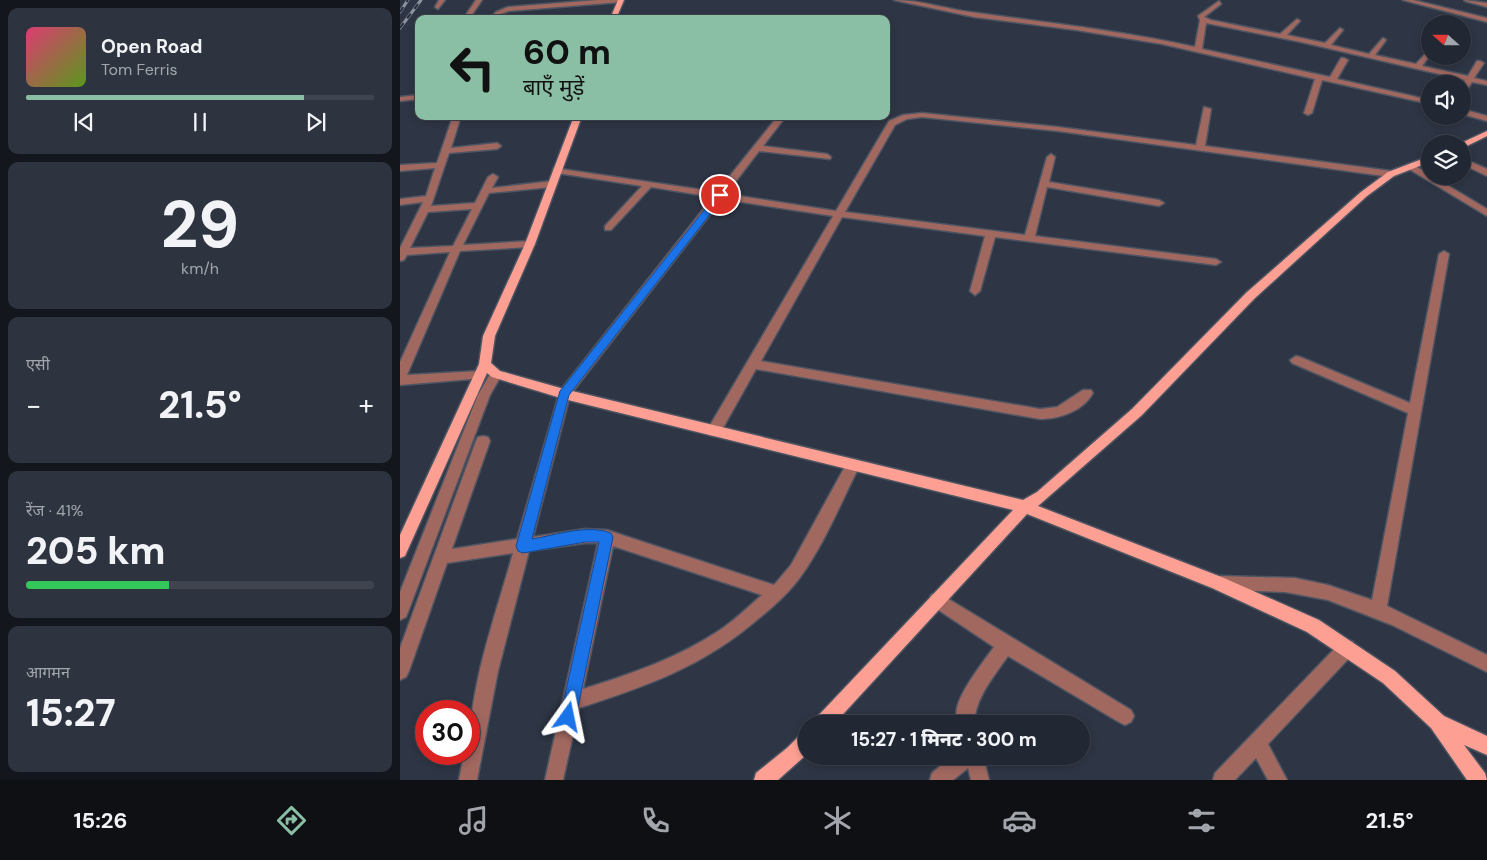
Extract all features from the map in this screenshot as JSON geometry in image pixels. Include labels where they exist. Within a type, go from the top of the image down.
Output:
[{"type":"main road","points":[[615,15],[621,0]]},
{"type":"main road","points":[[400,551],[487,371],[489,336],[530,244],[576,120]]},
{"type":"main road","points":[[1471,141],[1485,136]]},
{"type":"main road","points":[[830,715],[1025,507],[1042,496],[1137,412],[1250,296],[1364,194],[1391,174],[1421,163]]},
{"type":"main road","points":[[487,371],[564,394],[1025,507],[1218,583],[1314,626],[1389,677],[1437,722],[1478,780]]},
{"type":"main road","points":[[1437,722],[1487,746]]},
{"type":"main road","points":[[762,780],[798,750]]},
{"type":"street","points":[[438,7],[442,0]]},
{"type":"street","points":[[469,15],[479,0]]},
{"type":"street","points":[[496,15],[508,9],[550,3],[621,0]]},
{"type":"street","points":[[897,0],[974,15],[1130,36],[1320,76],[1421,100]]},
{"type":"street","points":[[1406,0],[1487,20]]},
{"type":"street","points":[[1467,0],[1487,5]]},
{"type":"street","points":[[1198,50],[1204,20],[1201,16],[1219,3]]},
{"type":"street","points":[[1204,20],[1450,75]]},
{"type":"street","points":[[1282,36],[1296,21]]},
{"type":"street","points":[[1326,46],[1340,30]]},
{"type":"street","points":[[1371,56],[1383,40]]},
{"type":"street","points":[[1333,79],[1344,60]]},
{"type":"street","points":[[1418,67],[1421,63]]},
{"type":"street","points":[[1471,78],[1480,63]]},
{"type":"street","points":[[1308,113],[1320,76]]},
{"type":"street","points":[[1471,80],[1487,84]]},
{"type":"street","points":[[400,99],[415,97]]},
{"type":"street","points":[[1200,148],[1207,109]]},
{"type":"street","points":[[1471,114],[1487,118]]},
{"type":"street","points":[[714,431],[838,214],[892,123],[900,117],[909,115],[1058,129],[1391,174]]},
{"type":"street","points":[[401,254],[430,198],[456,120]]},
{"type":"street","points":[[468,780],[489,671],[564,394],[779,120]]},
{"type":"street","points":[[446,151],[497,146]]},
{"type":"street","points":[[757,148],[827,157]]},
{"type":"street","points":[[1028,238],[1051,157]]},
{"type":"street","points":[[400,168],[441,165]]},
{"type":"street","points":[[1471,165],[1487,173]]},
{"type":"street","points":[[1412,167],[1487,212]]},
{"type":"street","points":[[557,170],[838,214],[1216,262]]},
{"type":"street","points":[[400,376],[456,249],[493,177]]},
{"type":"street","points":[[486,191],[552,184]]},
{"type":"street","points":[[608,228],[649,184]]},
{"type":"street","points":[[1044,184],[1159,202]]},
{"type":"street","points":[[400,202],[430,198]]},
{"type":"street","points":[[425,209],[478,206]]},
{"type":"street","points":[[974,291],[991,233]]},
{"type":"street","points":[[401,254],[530,244]]},
{"type":"street","points":[[1378,611],[1444,254]]},
{"type":"street","points":[[1296,360],[1415,411]]},
{"type":"street","points":[[752,364],[1040,414],[1053,414],[1068,408],[1087,394]]},
{"type":"street","points":[[400,380],[487,371],[484,394],[400,612]]},
{"type":"street","points":[[400,671],[483,441]]},
{"type":"street","points":[[572,701],[641,679],[685,660],[727,635],[777,593],[796,570],[818,534],[852,465]]},
{"type":"street","points":[[441,557],[585,536],[607,537],[777,593]]},
{"type":"street","points":[[554,780],[607,537]]},
{"type":"street","points":[[1218,583],[1302,586],[1352,599],[1487,664]]},
{"type":"street","points":[[937,600],[1006,645],[1125,716]]},
{"type":"street","points":[[966,715],[966,708],[985,674],[1006,645]]},
{"type":"street","points":[[1222,780],[1347,648]]},
{"type":"street","points":[[1258,744],[1278,780]]},
{"type":"street","points":[[939,780],[956,765]]},
{"type":"street","points":[[976,765],[980,780]]},
{"type":"railway","points":[[400,12],[408,0]]},
{"type":"railway","points":[[400,28],[421,0]]},
{"type":"route","points":[[568,717],[607,537],[585,536],[523,546],[564,394],[720,195]]}]
